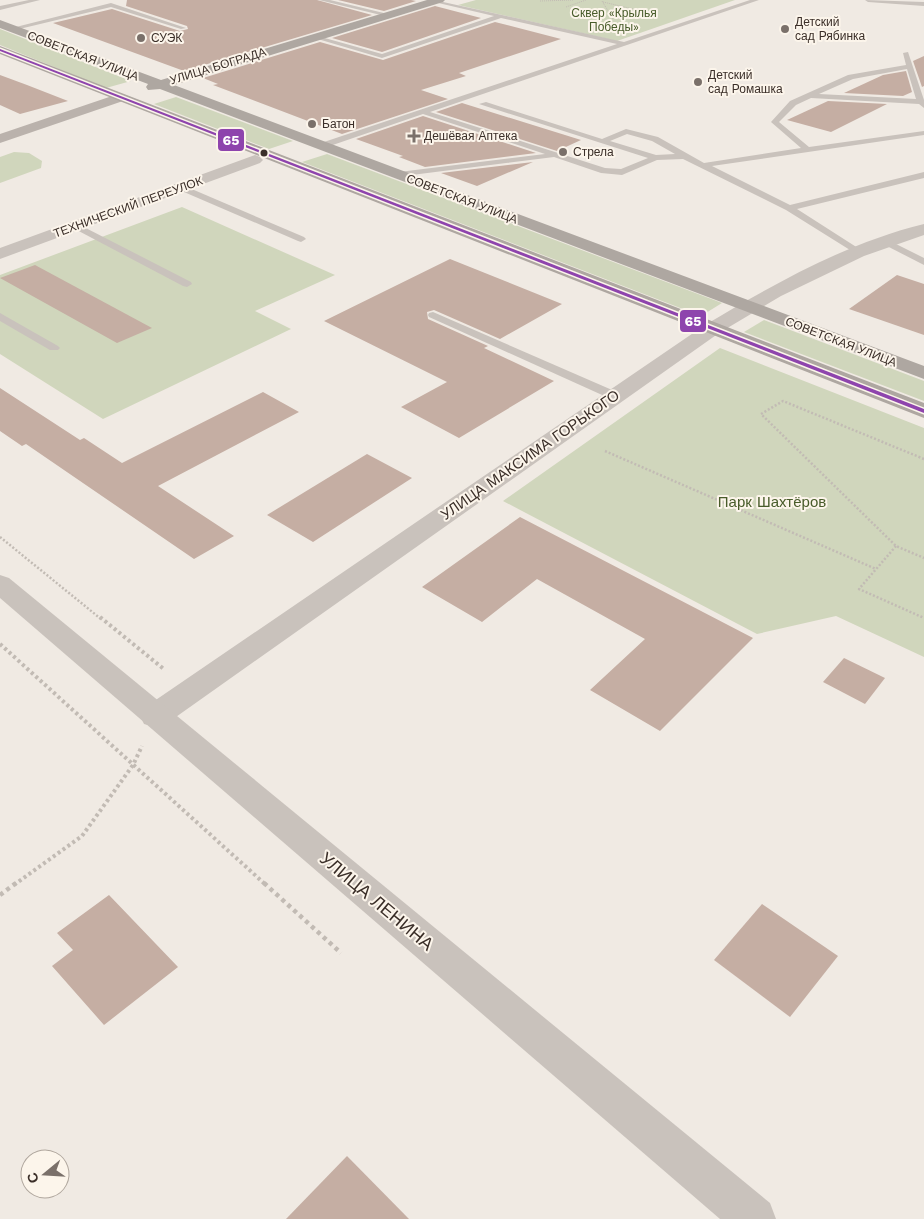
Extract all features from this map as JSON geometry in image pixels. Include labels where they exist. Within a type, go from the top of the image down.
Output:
[{"type":"main road","name":"УЛИЦА БОГРАДА","points":[[0,139],[158,85],[437,0]]},
{"type":"main road","name":"СОВЕТСКАЯ УЛИЦА","points":[[6,26],[924,373]]},
{"type":"main road","name":"СОВЕТСКАЯ УЛИЦА","points":[[0,50],[118,98],[924,411]]},
{"type":"street","name":"ТЕХНИЧЕСКИЙ ПЕРЕУЛОК","points":[[0,254],[256,160]]},
{"type":"street","name":"УЛИЦА МАКСИМА ГОРЬКОГО","points":[[155,716],[712,328],[774,292],[858,252],[924,230]]},
{"type":"street","name":"УЛИЦА ЛЕНИНА","points":[[0,584],[754,1219]]},
{"type":"lane","points":[[0,8],[37,0]]},
{"type":"lane","points":[[322,0],[390,15]]},
{"type":"lane","points":[[437,0],[625,44]]},
{"type":"lane","points":[[321,146],[756,0]]},
{"type":"lane","points":[[868,0],[924,4]]},
{"type":"lane","points":[[6,26],[111,6],[183,28]]},
{"type":"lane","points":[[314,37],[382,56],[500,16]]},
{"type":"lane","points":[[810,96],[922,104],[906,53]]},
{"type":"lane","points":[[806,149],[775,122],[794,103],[851,77],[910,67]]},
{"type":"lane","points":[[483,104],[656,158]]},
{"type":"lane","points":[[423,112],[604,171],[622,172],[656,158],[684,156]]},
{"type":"lane","points":[[603,141],[626,131],[655,139],[684,156],[789,208],[858,252]]},
{"type":"lane","points":[[704,165],[924,132]]},
{"type":"lane","points":[[399,175],[555,155]]},
{"type":"lane","points":[[789,208],[924,175]]},
{"type":"lane","points":[[180,187],[301,239]]},
{"type":"lane","points":[[76,226],[187,284]]},
{"type":"lane","points":[[886,242],[924,262]]},
{"type":"lane","points":[[433,315],[615,396]]},
{"type":"lane","points":[[0,316],[54,348]]},
{"type":"path","points":[[924,459],[783,401],[761,414],[896,546],[924,558]]},
{"type":"path","points":[[605,451],[876,569]]},
{"type":"path","points":[[0,537],[191,690]]},
{"type":"path","points":[[896,546],[859,589],[924,618]]},
{"type":"path","points":[[0,644],[341,953]]},
{"type":"path","points":[[0,895],[82,836],[133,765],[155,716]]},
{"type":"green space","name":"Сквер «Крылья Победы»","points":[[476,0],[735,0],[617,41],[458,5]]},
{"type":"green space","points":[[0,29],[131,81],[106,88],[0,45]]},
{"type":"green space","points":[[176,97],[293,141],[269,149],[154,104]]},
{"type":"green space","points":[[14,152],[29,153],[42,161],[41,168],[0,183],[0,157]]},
{"type":"green space","points":[[327,154],[722,303],[701,316],[302,162]]},
{"type":"green space","points":[[182,207],[335,275],[255,311],[291,329],[103,419],[0,354],[0,275]]},
{"type":"green space","points":[[764,320],[924,381],[924,401],[744,332]]},
{"type":"green space","name":"Парк Шахтёров","points":[[720,348],[924,428],[924,657],[836,616],[757,634],[503,501]]},
{"type":"building","points":[[127,0],[317,0],[372,15],[184,71],[53,23],[112,9],[180,31],[188,29],[187,26],[126,6]]},
{"type":"building","points":[[338,0],[411,0],[416,1],[384,11]]},
{"type":"building","points":[[435,6],[481,18],[382,52],[332,38]]},
{"type":"building","points":[[495,22],[561,39],[459,73],[466,76],[421,90],[448,99],[342,134],[213,85],[218,84],[203,78],[320,42],[383,60]]},
{"type":"building","points":[[924,56],[924,86],[922,87],[913,61]]},
{"type":"building","points":[[906,71],[912,92],[903,96],[844,93],[883,75]]},
{"type":"building","points":[[0,75],[68,101],[20,114],[0,105]]},
{"type":"building","points":[[828,101],[887,104],[831,132],[787,120]]},
{"type":"building","points":[[462,103],[581,140],[557,151],[436,112]]},
{"type":"building","points":[[423,116],[536,153],[425,167],[399,157],[403,156],[356,139]]},
{"type":"building","points":[[533,162],[477,186],[441,173]]},
{"type":"building","points":[[450,259],[562,304],[500,339],[434,310],[427,312],[428,319],[488,346],[484,348],[554,381],[459,438],[401,407],[447,382],[324,321]]},
{"type":"building","points":[[35,265],[152,328],[117,343],[0,278]]},
{"type":"building","points":[[897,275],[924,284],[924,335],[849,309]]},
{"type":"building","points":[[0,388],[80,440],[84,438],[122,463],[263,392],[299,412],[158,486],[234,536],[194,559],[26,444],[22,446],[0,431]]},
{"type":"building","points":[[367,454],[412,478],[313,542],[267,515]]},
{"type":"building","points":[[520,517],[753,638],[660,731],[590,690],[645,639],[537,579],[482,622],[422,587]]},
{"type":"building","points":[[844,658],[885,678],[865,704],[823,682]]},
{"type":"building","points":[[109,895],[178,967],[104,1025],[52,966],[73,950],[57,933]]},
{"type":"building","points":[[762,904],[838,956],[790,1017],[714,960]]},
{"type":"building","points":[[347,1156],[409,1219],[286,1219]]},
{"type":"transit line","name":"65","points":[[0,50],[924,411]]},
{"type":"place","name":"Детский сад Рябинка","points":[[785,29]]},
{"type":"place","name":"СУЭК","points":[[141,38]]},
{"type":"place","name":"Детский сад Ромашка","points":[[698,82]]},
{"type":"place","name":"Батон","points":[[312,124]]},
{"type":"place","name":"Дешёвая Аптека","points":[[414,136]]},
{"type":"place","name":"Стрела","points":[[563,152]]}]
